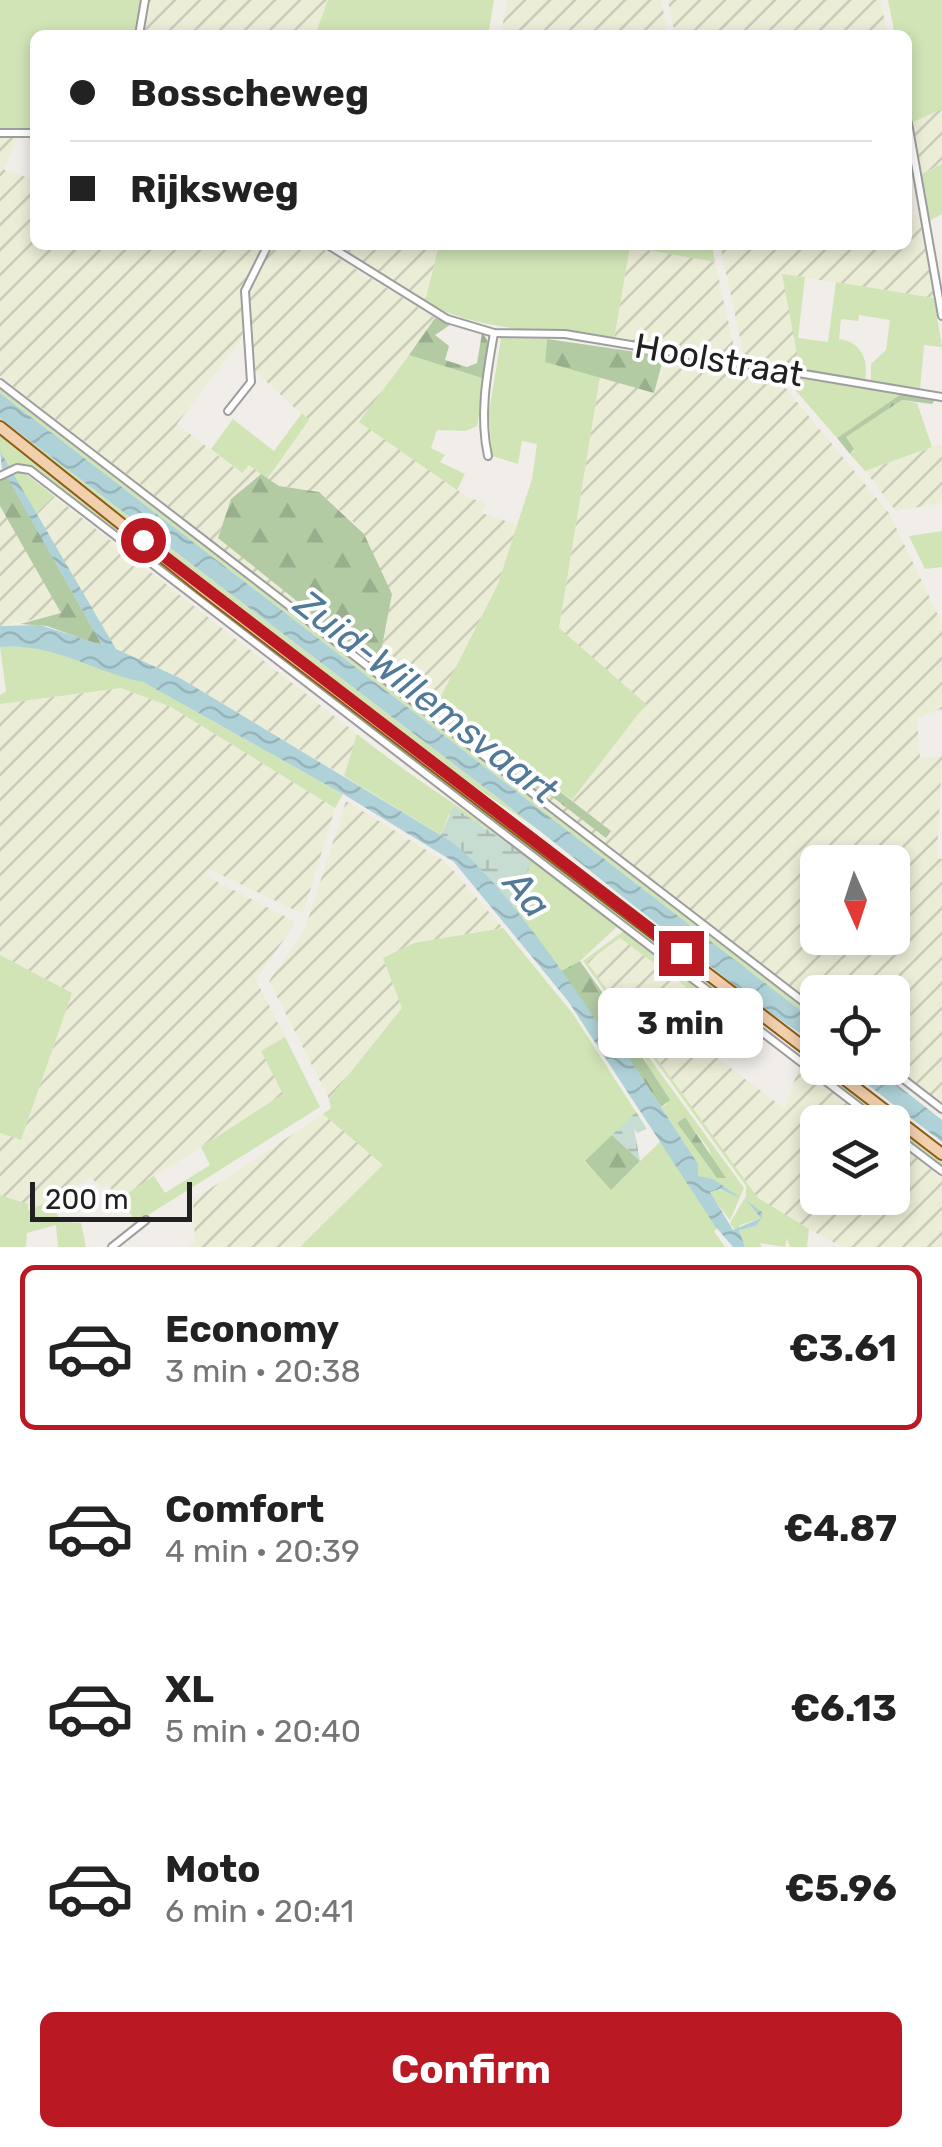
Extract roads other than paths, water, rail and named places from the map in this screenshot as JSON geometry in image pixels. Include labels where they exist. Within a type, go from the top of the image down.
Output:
[{"type":"main road","points":[[0,427],[444,774],[800,1044]]},
{"type":"main road","points":[[852,1085],[942,1154]]},
{"type":"street","points":[[140,30],[145,0]]},
{"type":"street","points":[[0,132],[30,132]]},
{"type":"street","points":[[912,146],[942,316]]},
{"type":"street","points":[[228,411],[251,382],[245,291],[266,250]]},
{"type":"street","name":"Hoolstraat","points":[[336,250],[447,319],[494,333],[564,334],[942,397]]},
{"type":"street","points":[[488,456],[486,379],[494,333]]},
{"type":"street","points":[[0,383],[800,999]]},
{"type":"street","points":[[2,475],[30,470],[444,793],[772,1036],[858,1105]]},
{"type":"street","points":[[910,1085],[942,1109]]},
{"type":"street","points":[[910,1147],[942,1172]]},
{"type":"street","points":[[112,1247],[146,1220]]},
{"type":"water","points":[[0,393],[800,1010],[800,1033],[502,801],[0,418]]},
{"type":"water","points":[[0,451],[116,649],[180,678],[452,842],[495,884],[614,1047],[620,1044],[698,1164],[698,1176],[713,1179],[741,1198],[720,1189],[710,1192],[733,1230],[761,1218],[746,1200],[762,1212],[762,1218],[756,1226],[739,1230],[745,1247],[733,1247],[715,1226],[568,1001],[454,862],[343,794],[143,682],[55,653],[0,647],[0,626],[40,625],[102,645],[2,468]]},
{"type":"water","points":[[868,1085],[897,1085],[942,1120],[942,1142],[910,1117],[910,1105],[894,1105]]},
{"type":"water label","name":"Zuid-Willemsvaart","points":[[426,697]]},
{"type":"water label","name":"Aa","points":[[527,894]]}]
